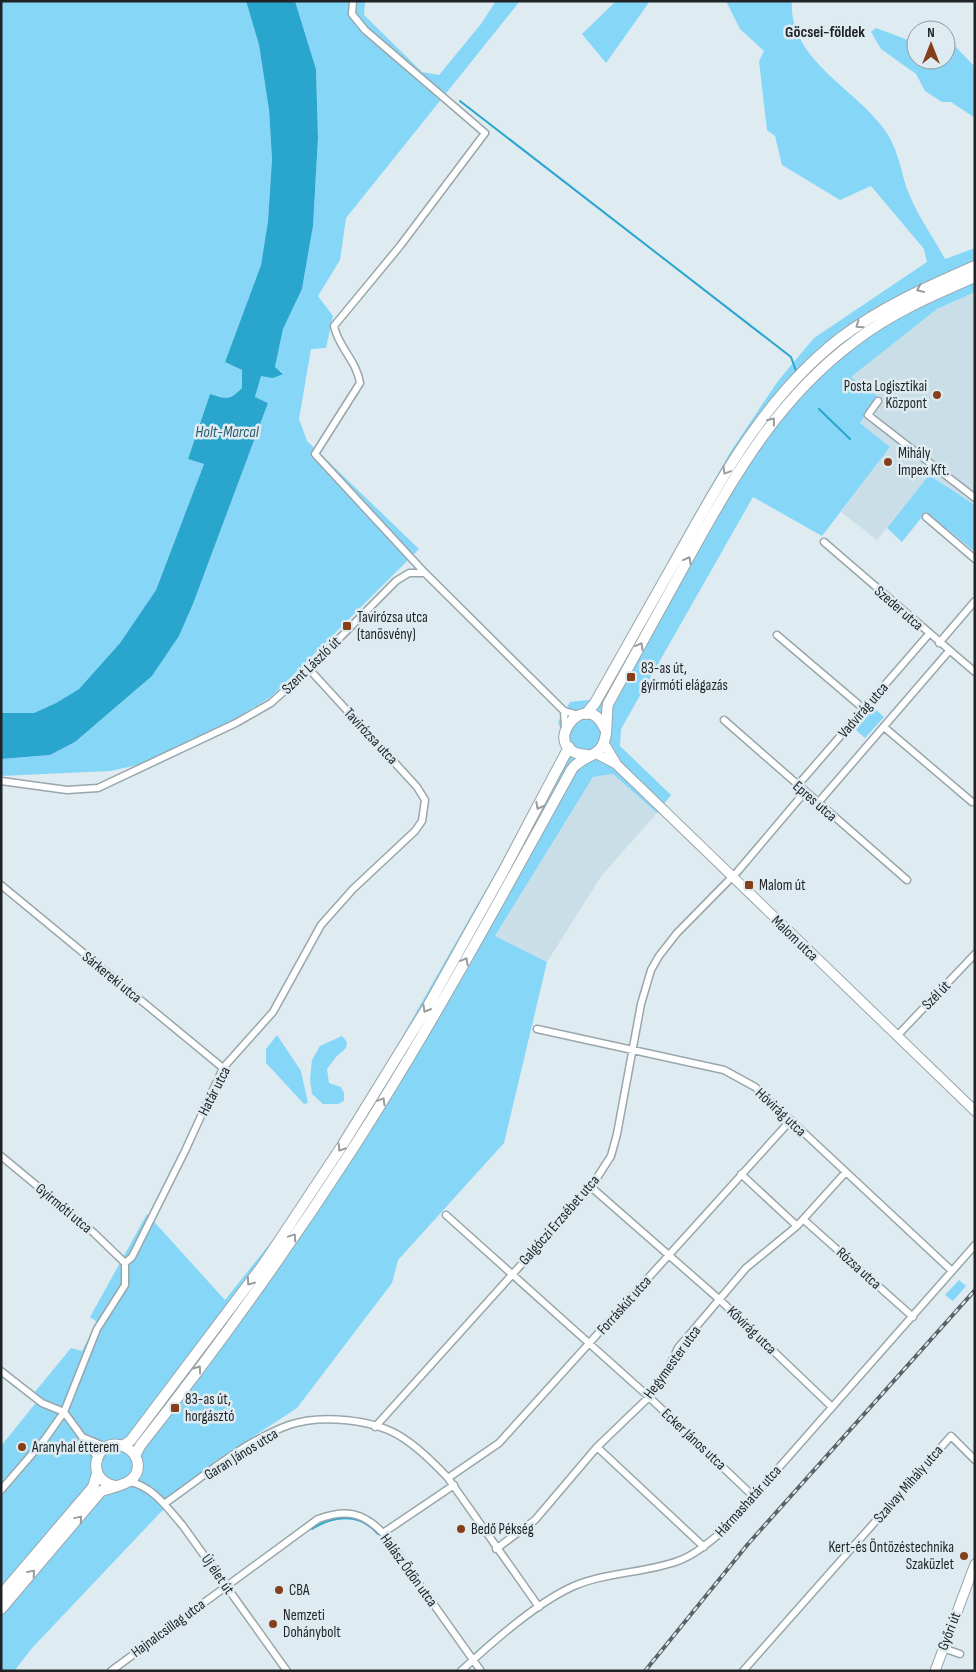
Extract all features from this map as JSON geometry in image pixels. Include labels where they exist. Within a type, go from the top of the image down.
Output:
[{"type":"main road","points":[[616,764],[591,754],[581,755],[569,747],[564,735],[568,722],[582,714],[595,703],[718,484],[746,440],[773,403],[820,356],[864,322],[900,299],[975,266]]},
{"type":"main road","points":[[616,764],[604,743],[608,704],[730,485],[754,446],[782,409],[823,366],[879,324],[923,299],[975,277]]},
{"type":"main road","points":[[582,714],[598,718],[605,730]]},
{"type":"main road","points":[[1,1609],[102,1492],[129,1482],[137,1471],[136,1456],[140,1446],[268,1275],[352,1150],[439,1007],[572,769],[604,743]]},
{"type":"main road","points":[[123,1446],[131,1440],[175,1383],[262,1264],[342,1146],[427,1008],[500,878],[569,747]]},
{"type":"main road","name":"Malom utca","points":[[616,764],[975,1111]]},
{"type":"main road","points":[[1,1595],[93,1487],[97,1474],[97,1457],[106,1448],[115,1445],[129,1448],[136,1456]]},
{"type":"main road","points":[[97,1474],[104,1482],[115,1486]]},
{"type":"main road","name":"Győri út","points":[[935,1671],[975,1564]]},
{"type":"street","points":[[353,1],[352,14],[365,30],[485,133],[400,246],[334,326],[337,338],[358,372],[360,383],[315,454],[425,573],[564,711],[582,714]]},
{"type":"street","points":[[878,401],[868,415],[975,498]]},
{"type":"street","points":[[926,517],[975,559]]},
{"type":"street","name":"Szeder utca","points":[[824,542],[939,643],[975,672]]},
{"type":"street","name":"Szent László út","points":[[1,781],[67,790],[88,790],[109,785],[271,703],[309,669],[396,581],[410,573],[425,573]]},
{"type":"street","points":[[939,643],[975,601]]},
{"type":"street","points":[[777,634],[864,709]]},
{"type":"street","name":"Vadvirág utca","points":[[797,786],[929,634]]},
{"type":"street","points":[[817,804],[949,651]]},
{"type":"street","name":"Tavirózsa utca","points":[[309,669],[417,787],[426,806]]},
{"type":"street","points":[[564,711],[566,728]]},
{"type":"street","name":"Epres utca","points":[[724,720],[804,793],[906,880]]},
{"type":"street","points":[[884,727],[972,802]]},
{"type":"street","points":[[731,876],[804,793]]},
{"type":"street","name":"Határ utca","points":[[125,1263],[132,1257],[181,1160],[223,1068],[272,1012],[321,925],[353,889],[415,831],[422,821],[426,806]]},
{"type":"street","name":"Galgóczi Erzsébet utca","points":[[375,1427],[591,1187],[611,1156],[642,1004],[651,970],[677,932],[731,876]]},
{"type":"street","name":"Sárkereki utca","points":[[1,885],[223,1068]]},
{"type":"street","name":"Szél út","points":[[897,1036],[975,954]]},
{"type":"street","name":"Hóvirág utca","points":[[537,1029],[724,1070],[755,1087],[952,1271]]},
{"type":"street","name":"Forráskút utca","points":[[448,1478],[500,1443],[791,1120]]},
{"type":"street","name":"Gyirmóti utca","points":[[1,1156],[94,1233],[125,1263]]},
{"type":"street","name":"Hegymester utca","points":[[496,1549],[535,1520],[597,1447],[649,1397],[663,1379],[678,1348],[746,1268],[804,1220],[845,1173]]},
{"type":"street","points":[[741,1174],[797,1226]]},
{"type":"street","name":"Kővirág utca","points":[[591,1187],[720,1300],[832,1407]]},
{"type":"street","name":"Ecker János utca","points":[[446,1214],[588,1345],[649,1397],[753,1496]]},
{"type":"street","name":"Rózsa utca","points":[[804,1220],[913,1317]]},
{"type":"street","name":"Hármashatár utca","points":[[461,1671],[539,1607],[573,1586],[593,1579],[661,1566],[680,1560],[704,1547],[723,1531],[975,1245]]},
{"type":"street","points":[[1,1490],[64,1412],[97,1329],[125,1285],[125,1263]]},
{"type":"street","points":[[1,1371],[42,1403],[64,1412],[97,1457]]},
{"type":"street","name":"Garan János utca","points":[[164,1504],[243,1449],[289,1425],[310,1420],[342,1419],[375,1427],[401,1436],[431,1460],[448,1478],[496,1549],[539,1607]]},
{"type":"street","points":[[82,1436],[106,1448]]},
{"type":"street","name":"Szalvay Mihály utca","points":[[743,1671],[951,1436],[975,1460]]},
{"type":"street","points":[[597,1447],[704,1547]]},
{"type":"street","points":[[137,1471],[141,1485]]},
{"type":"street","name":"Új élet út","points":[[129,1482],[141,1485],[164,1504],[183,1526],[287,1671]]},
{"type":"street","points":[[383,1533],[454,1485]]},
{"type":"street","name":"Halász Ödön utca","points":[[226,1586],[318,1519],[334,1514],[360,1516],[372,1522],[383,1533],[480,1671]]},
{"type":"street","name":"Hajnalcsillag utca","points":[[111,1671],[226,1586]]},
{"type":"street","points":[[943,1648],[960,1654]]},
{"type":"shaded area","points":[[1,1],[246,1],[259,45],[269,110],[272,159],[268,221],[261,265],[225,362],[242,370],[242,388],[227,398],[210,394],[188,459],[204,464],[156,590],[120,643],[79,689],[56,703],[34,713],[1,713]]},
{"type":"shaded area","points":[[295,1],[365,1],[364,15],[422,72],[439,75],[481,24],[496,1],[520,1],[346,218],[340,260],[318,296],[333,316],[326,348],[311,349],[299,419],[307,441],[419,549],[272,696],[232,721],[138,765],[110,771],[1,776],[1,759],[50,755],[75,742],[152,676],[179,636],[193,604],[268,403],[255,397],[261,375],[283,373],[275,367],[283,329],[302,289],[313,226],[318,138],[316,69]]},
{"type":"shaded area","points":[[616,1],[650,1],[606,63],[582,34]]},
{"type":"shaded area","points":[[726,1],[792,1],[794,21],[801,40],[812,56],[872,114],[889,136],[896,151],[911,198],[945,259],[975,248],[975,292],[937,309],[851,377],[877,396],[860,423],[890,447],[822,536],[753,497],[621,729],[620,746],[671,795],[657,813],[613,774],[593,777],[495,936],[547,962],[504,1143],[398,1260],[392,1283],[297,1408],[214,1462],[159,1514],[33,1647],[14,1671],[1,1671],[1,1446],[39,1399],[34,1393],[71,1348],[82,1351],[97,1322],[90,1317],[147,1214],[225,1300],[279,1232],[340,1146],[567,747],[558,722],[570,702],[597,699],[670,558],[731,451],[778,381],[814,338],[927,262],[924,249],[871,186],[840,200],[782,165],[775,136],[767,130],[759,61],[764,51],[740,29]]},
{"type":"shaded area","points":[[876,28],[906,39],[906,67],[881,49],[871,32]]},
{"type":"shaded area","points":[[956,47],[975,67],[975,118],[951,102],[942,102],[925,91],[916,74],[910,70],[956,70]]},
{"type":"shaded area","points":[[975,292],[975,505],[929,475],[877,540],[841,512],[890,447],[860,423],[851,377],[937,309]]},
{"type":"shaded area","points":[[929,475],[975,505],[975,552],[926,512],[902,542],[887,528]]},
{"type":"shaded area","points":[[874,708],[884,717],[865,738],[856,730]]},
{"type":"shaded area","points":[[613,774],[657,813],[602,875],[547,962],[495,936],[593,777]]},
{"type":"shaded area","points":[[277,1035],[301,1071],[308,1103],[304,1104],[266,1063],[266,1049]]},
{"type":"shaded area","points":[[342,1036],[347,1042],[346,1048],[327,1069],[329,1083],[341,1087],[344,1093],[344,1101],[338,1104],[323,1104],[312,1094],[310,1079],[312,1060],[320,1046]]},
{"type":"shaded area","points":[[959,1280],[966,1286],[953,1301],[945,1295]]},
{"type":"water","name":"Holt-Marcal","points":[[246,1],[295,1],[316,69],[318,138],[313,226],[302,289],[283,329],[275,367],[283,374],[273,378],[261,376],[255,397],[268,403],[193,604],[179,636],[152,676],[75,742],[50,755],[1,759],[1,713],[34,713],[56,703],[79,689],[120,643],[156,590],[204,464],[188,459],[210,394],[227,398],[242,388],[242,370],[225,362],[261,265],[268,221],[272,159],[269,110],[259,45]]},
{"type":"waterway","points":[[460,101],[791,357],[796,371]]},
{"type":"waterway","points":[[819,409],[850,439]]},
{"type":"waterway","points":[[312,1529],[329,1521],[346,1518],[363,1522],[378,1534]]},
{"type":"waterway","points":[[382,1540],[391,1553]]},
{"type":"railway","points":[[645,1671],[748,1544],[975,1290]]},
{"type":"place","name":"Posta Logisztikai Központ","points":[[937,395]]},
{"type":"place","name":"Mihály Impex Kft.","points":[[888,462]]},
{"type":"place","name":"Tavirózsa utca (tanösvény)","points":[[347,626]]},
{"type":"place","name":"83-as út, gyirmóti elágazás","points":[[631,677]]},
{"type":"place","name":"Malom út","points":[[749,885]]},
{"type":"place","name":"83-as út, horgásztó","points":[[175,1408]]},
{"type":"place","name":"Aranyhal étterem","points":[[22,1447]]},
{"type":"place","name":"Bedő Pékség","points":[[461,1529]]},
{"type":"place","name":"Kert-és Öntözéstechnika Szaküzlet","points":[[964,1556]]},
{"type":"place","name":"CBA","points":[[279,1590]]},
{"type":"place","name":"Nemzeti Dohánybolt","points":[[273,1624]]},
{"type":"district","name":"Göcsei-földek","points":[[825,31]]}]
